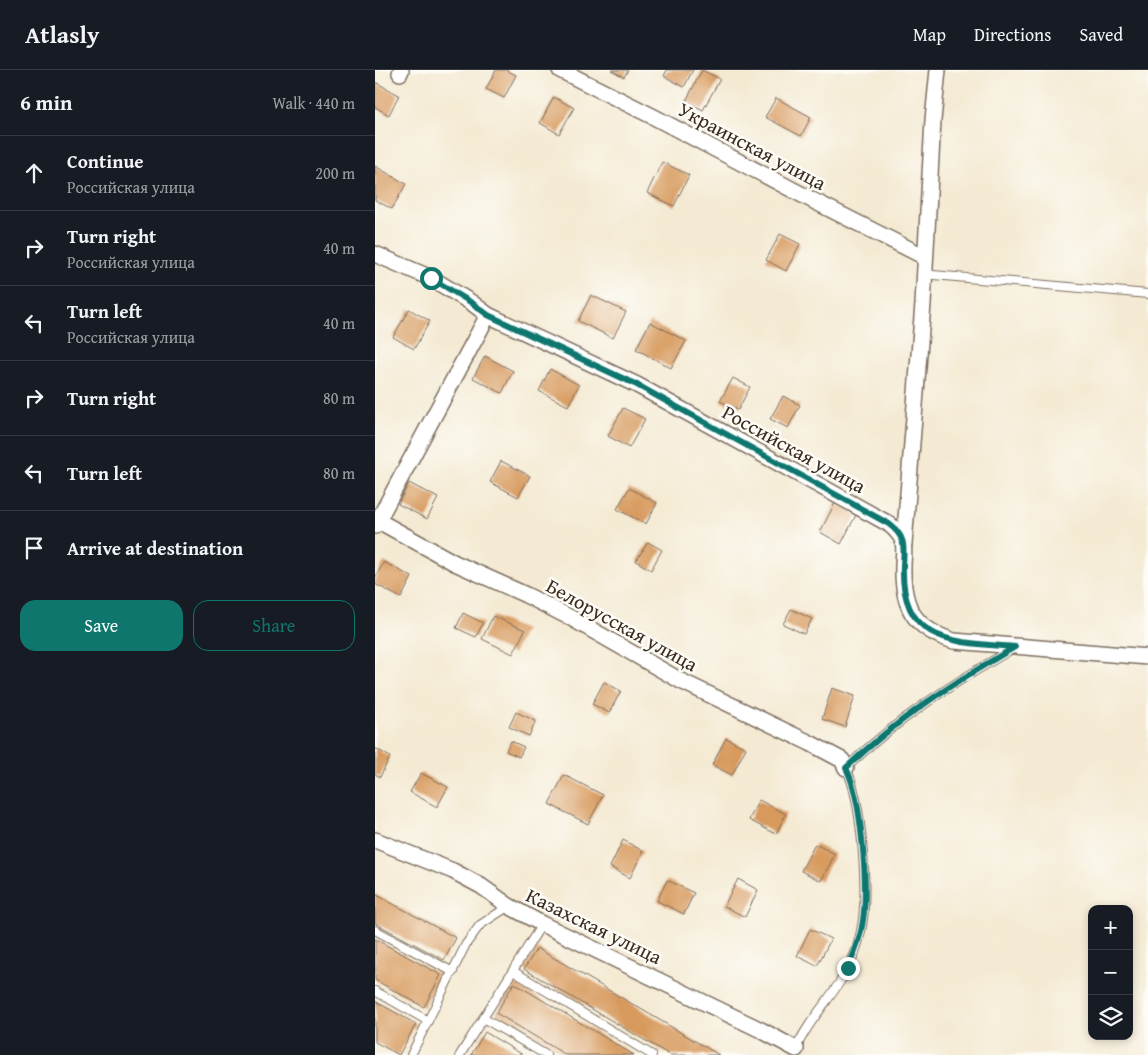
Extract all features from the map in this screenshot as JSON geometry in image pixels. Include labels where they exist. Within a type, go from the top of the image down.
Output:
[{"type":"street","name":"Украинская улица","points":[[560,70],[696,138],[925,260]]},
{"type":"street","points":[[938,70],[933,120],[923,304],[904,546],[905,597],[909,609],[917,621],[931,632],[954,641],[1148,657]]},
{"type":"street","name":"Российская улица","points":[[375,254],[431,278],[488,315],[637,385],[889,524],[899,534],[904,546]]},
{"type":"street","points":[[376,522],[488,315]]},
{"type":"street","name":"Белорусская улица","points":[[376,522],[455,563],[526,595],[571,618],[681,681],[810,742],[841,760],[846,768]]},
{"type":"street","name":"Казахская улица","points":[[375,840],[453,871],[542,924],[761,1030],[795,1052]]},
{"type":"lane","points":[[925,260],[927,270],[933,275],[1148,294]]},
{"type":"lane","points":[[795,1052],[802,1034],[833,994],[848,968],[857,949],[863,920],[865,889],[862,844],[851,779],[846,768],[899,722],[952,684],[1015,647]]},
{"type":"lane","points":[[411,1055],[466,944],[480,925],[509,906]]},
{"type":"lane","points":[[460,1055],[542,924]]},
{"type":"lane","points":[[375,930],[453,972]]},
{"type":"lane","points":[[513,971],[653,1055]]},
{"type":"lane","points":[[375,991],[428,1021]]},
{"type":"lane","points":[[483,1018],[545,1055]]},
{"type":"building","points":[[496,70],[506,70],[516,75],[504,98],[486,89]]},
{"type":"building","points":[[611,70],[628,70],[624,77]]},
{"type":"building","points":[[667,70],[693,70],[684,87],[664,76]]},
{"type":"building","points":[[702,70],[720,79],[703,110],[686,101]]},
{"type":"building","points":[[375,82],[399,95],[389,115],[375,107]]},
{"type":"building","points":[[554,97],[574,108],[559,134],[540,123]]},
{"type":"building","points":[[776,98],[811,117],[801,136],[765,117]]},
{"type":"building","points":[[662,162],[689,175],[674,206],[647,193]]},
{"type":"building","points":[[375,166],[406,184],[392,209],[375,200]]},
{"type":"building","points":[[780,234],[800,244],[786,271],[766,260]]},
{"type":"building","points":[[591,295],[626,312],[613,338],[578,321]]},
{"type":"building","points":[[409,309],[430,321],[414,349],[393,337]]},
{"type":"building","points":[[650,322],[686,341],[671,368],[636,349]]},
{"type":"building","points":[[485,356],[513,371],[502,393],[473,378]]},
{"type":"building","points":[[550,369],[579,385],[568,406],[539,391]]},
{"type":"building","points":[[733,378],[750,387],[738,410],[720,401]]},
{"type":"building","points":[[783,396],[800,405],[788,428],[770,419]]},
{"type":"building","points":[[623,408],[645,419],[629,448],[608,436]]},
{"type":"building","points":[[501,461],[530,476],[518,497],[490,482]]},
{"type":"building","points":[[409,483],[438,498],[427,519],[398,504]]},
{"type":"building","points":[[629,488],[657,503],[646,524],[617,509]]},
{"type":"building","points":[[835,503],[856,515],[841,544],[820,532]]},
{"type":"building","points":[[648,542],[662,550],[651,570],[636,561]]},
{"type":"building","points":[[384,562],[412,577],[401,598],[375,584],[375,578]]},
{"type":"building","points":[[791,609],[812,619],[804,634],[783,624]]},
{"type":"building","points":[[463,613],[483,623],[476,637],[456,628]]},
{"type":"building","points":[[493,616],[525,630],[513,654],[482,639]]},
{"type":"building","points":[[604,682],[621,691],[609,713],[592,704]]},
{"type":"building","points":[[832,688],[855,696],[845,727],[822,719]]},
{"type":"building","points":[[516,712],[536,721],[529,736],[509,727]]},
{"type":"building","points":[[726,738],[746,748],[732,775],[712,765]]},
{"type":"building","points":[[511,741],[524,747],[519,757],[506,751]]},
{"type":"building","points":[[375,748],[390,757],[380,777],[375,774]]},
{"type":"building","points":[[421,773],[448,787],[437,807],[410,792]]},
{"type":"building","points":[[564,775],[603,795],[588,824],[549,804]]},
{"type":"building","points":[[759,800],[786,814],[776,834],[749,820]]},
{"type":"building","points":[[623,840],[643,851],[630,878],[610,867]]},
{"type":"building","points":[[815,844],[835,854],[821,881],[801,871]]},
{"type":"building","points":[[738,879],[758,890],[745,917],[724,906]]},
{"type":"building","points":[[667,880],[694,893],[684,914],[657,901]]},
{"type":"building","points":[[375,894],[456,938],[444,960],[375,923]]},
{"type":"building","points":[[810,929],[831,939],[817,966],[797,956]]},
{"type":"building","points":[[375,939],[441,975],[424,1007],[375,980]]},
{"type":"building","points":[[537,948],[719,1055],[670,1055],[524,969]]},
{"type":"building","points":[[514,983],[634,1055],[566,1055],[496,1013]]},
{"type":"building","points":[[375,1001],[416,1024],[399,1055],[375,1042]]},
{"type":"building","points":[[485,1032],[523,1055],[471,1055]]},
{"type":"route","points":[[431,278],[488,315],[637,385],[889,524],[897,531],[903,542],[903,584],[905,597],[909,609],[917,621],[931,632],[954,641],[1015,647],[952,684],[899,722],[846,768],[851,779],[856,804],[862,844],[865,889],[863,920],[857,949],[848,968]]}]
